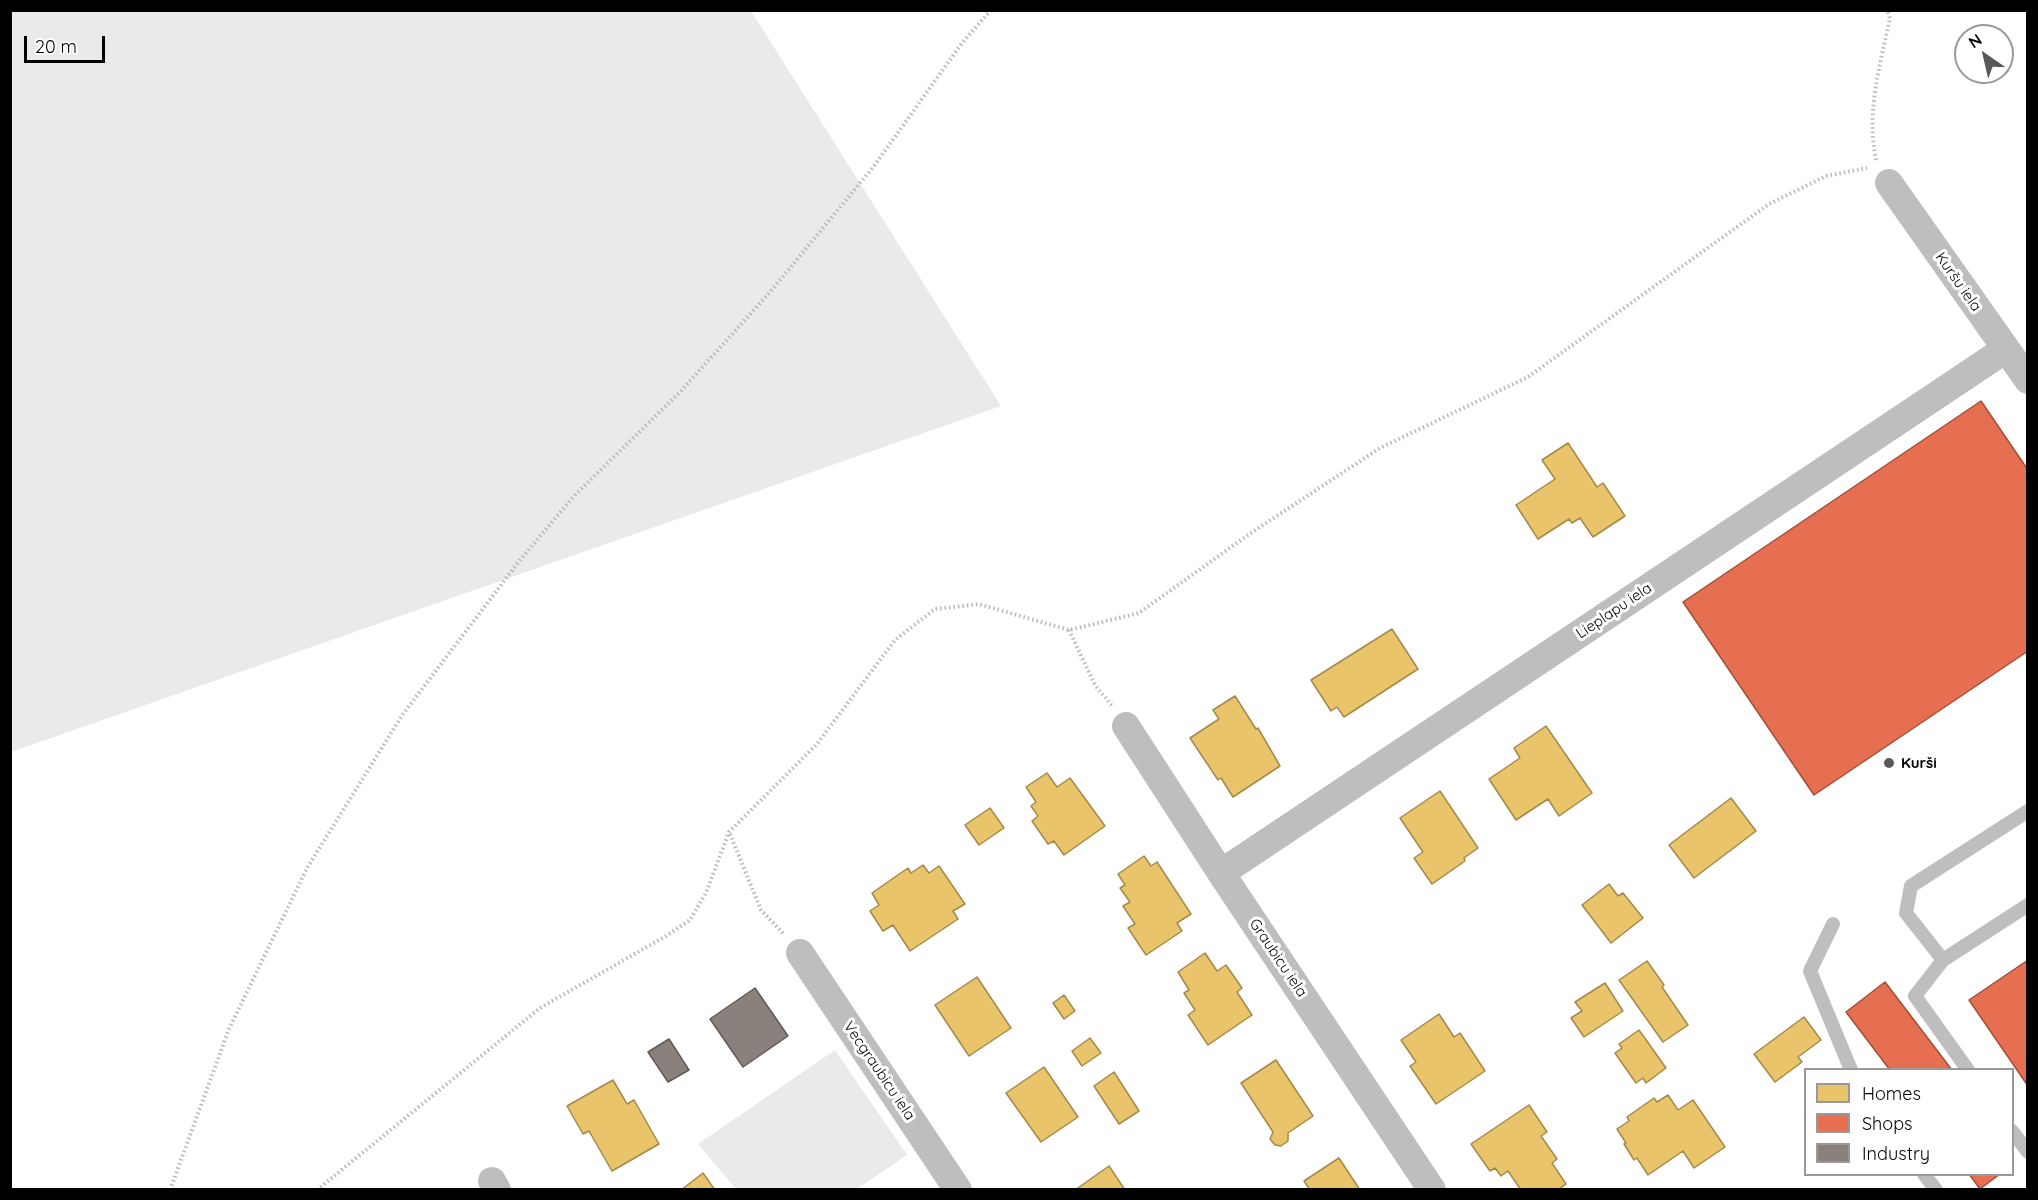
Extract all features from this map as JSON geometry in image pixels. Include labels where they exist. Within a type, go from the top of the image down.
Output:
[{"type":"street","name":"Kuršu iela","points":[[1889,183],[2028,380]]},
{"type":"street","name":"Lieplapu iela","points":[[1221,873],[2006,349]]},
{"type":"street","name":"Graubicu iela","points":[[1126,726],[1432,1190]]},
{"type":"street","name":"Vecgraubicu iela","points":[[800,952],[958,1190]]},
{"type":"lane","points":[[1943,960],[1906,913],[1911,886],[2028,811]]},
{"type":"lane","points":[[1967,1068],[1915,996],[1943,960],[2028,905]]},
{"type":"lane","points":[[1833,924],[1810,971],[1850,1068]]},
{"type":"lane","points":[[2014,1132],[2028,1152]]},
{"type":"lane","points":[[1926,1176],[1936,1190]]},
{"type":"path","points":[[170,1190],[229,1029],[307,868],[403,714],[520,560],[574,496],[680,392],[771,291],[874,166],[962,43],[991,10]]},
{"type":"path","points":[[317,1190],[540,1008],[690,920],[706,893],[729,832],[817,744],[895,640],[935,609],[979,604],[1069,630],[1139,613],[1248,535],[1380,448],[1528,377],[1769,204],[1826,176],[1858,168],[1877,167],[1871,140],[1872,104],[1890,18],[1887,10]]},
{"type":"path","points":[[1069,630],[1095,685],[1126,726]]},
{"type":"path","points":[[729,832],[761,910],[800,952]]},
{"type":"shaded area","points":[[10,11],[751,11],[1001,406],[11,752]]},
{"type":"shaded area","points":[[835,1050],[907,1155],[857,1189],[736,1189],[698,1144]]},
{"type":"building: Homes","points":[[1568,443],[1597,487],[1603,483],[1625,516],[1593,537],[1580,518],[1572,523],[1569,519],[1538,539],[1516,505],[1555,479],[1542,460]]},
{"type":"building: Homes","points":[[1392,629],[1418,669],[1344,717],[1337,707],[1331,711],[1311,680]]},
{"type":"building: Homes","points":[[1235,696],[1256,729],[1258,728],[1280,766],[1233,797],[1221,778],[1218,780],[1190,738],[1219,719],[1213,710]]},
{"type":"building: Homes","points":[[1546,726],[1592,793],[1559,816],[1548,799],[1516,820],[1489,779],[1520,758],[1514,748]]},
{"type":"building: Homes","points":[[1047,773],[1057,787],[1070,778],[1105,826],[1064,855],[1054,841],[1048,844],[1032,821],[1038,816],[1031,806],[1036,802],[1026,787]]},
{"type":"building: Homes","points":[[1440,791],[1478,848],[1464,858],[1465,861],[1432,884],[1414,858],[1423,852],[1400,818]]},
{"type":"building: Homes","points":[[1731,798],[1756,831],[1694,878],[1669,845]]},
{"type":"building: Homes","points":[[990,808],[1004,828],[979,845],[965,825]]},
{"type":"building: Homes","points":[[1144,856],[1151,866],[1157,862],[1191,914],[1177,923],[1182,931],[1146,955],[1128,928],[1135,924],[1123,906],[1130,902],[1120,888],[1125,885],[1118,874]]},
{"type":"building: Homes","points":[[923,865],[929,873],[939,866],[965,904],[953,911],[958,919],[910,951],[893,925],[883,931],[870,911],[879,905],[872,893],[908,868],[911,873]]},
{"type":"building: Homes","points":[[1609,884],[1618,896],[1623,893],[1643,918],[1611,943],[1582,905]]},
{"type":"building: Homes","points":[[1205,953],[1217,971],[1226,965],[1242,988],[1237,992],[1252,1015],[1208,1045],[1188,1015],[1195,1010],[1184,993],[1189,990],[1178,972]]},
{"type":"building: Homes","points":[[1647,961],[1688,1025],[1663,1042],[1619,980]]},
{"type":"building: Homes","points":[[977,977],[1011,1028],[969,1056],[935,1005]]},
{"type":"building: Homes","points":[[1605,983],[1623,1011],[1584,1037],[1571,1018],[1582,1011],[1575,1002]]},
{"type":"building: Homes","points":[[1064,995],[1075,1011],[1064,1019],[1053,1003]]},
{"type":"building: Homes","points":[[1439,1014],[1454,1037],[1460,1033],[1485,1071],[1436,1104],[1410,1066],[1416,1062],[1401,1040]]},
{"type":"building: Homes","points":[[1804,1017],[1821,1040],[1798,1057],[1802,1062],[1775,1082],[1754,1054]]},
{"type":"building: Homes","points":[[1639,1030],[1666,1068],[1646,1083],[1643,1078],[1636,1083],[1615,1053],[1622,1048],[1619,1044]]},
{"type":"building: Homes","points":[[1090,1038],[1101,1053],[1082,1066],[1072,1051]]},
{"type":"building: Homes","points":[[1276,1060],[1313,1116],[1288,1133],[1288,1141],[1281,1146],[1275,1145],[1270,1139],[1273,1132],[1241,1083]]},
{"type":"building: Homes","points":[[1044,1067],[1078,1117],[1041,1142],[1006,1093]]},
{"type":"building: Homes","points":[[1114,1072],[1139,1111],[1119,1124],[1094,1086]]},
{"type":"building: Homes","points":[[613,1080],[627,1104],[634,1100],[659,1144],[612,1171],[589,1131],[583,1134],[567,1106]]},
{"type":"building: Homes","points":[[1668,1095],[1678,1110],[1693,1100],[1725,1147],[1694,1168],[1683,1151],[1648,1175],[1637,1158],[1634,1160],[1617,1129],[1629,1121],[1627,1117],[1654,1098],[1657,1102]]},
{"type":"building: Homes","points":[[1529,1105],[1547,1132],[1541,1136],[1557,1159],[1552,1163],[1566,1184],[1558,1190],[1521,1190],[1508,1171],[1501,1176],[1495,1168],[1490,1171],[1471,1144]]},
{"type":"building: Homes","points":[[1339,1158],[1360,1190],[1310,1190],[1304,1181]]},
{"type":"building: Homes","points":[[1109,1166],[1125,1190],[1075,1190]]},
{"type":"building: Homes","points":[[703,1173],[715,1190],[681,1190]]},
{"type":"building: Shops","points":[[1981,401],[2028,470],[2028,651],[1814,795],[1683,602]]},
{"type":"building: Shops","points":[[2028,960],[2028,1086],[1969,1000]]},
{"type":"building: Shops","points":[[1885,982],[1950,1068],[1888,1068],[1846,1012]]},
{"type":"building: Shops","points":[[1970,1176],[1997,1176],[1980,1189]]},
{"type":"building: Industry","points":[[755,988],[788,1036],[743,1067],[710,1019]]},
{"type":"building: Industry","points":[[669,1039],[689,1070],[668,1082],[648,1052]]},
{"type":"place","name":"Kurši","points":[[1889,763]]}]
